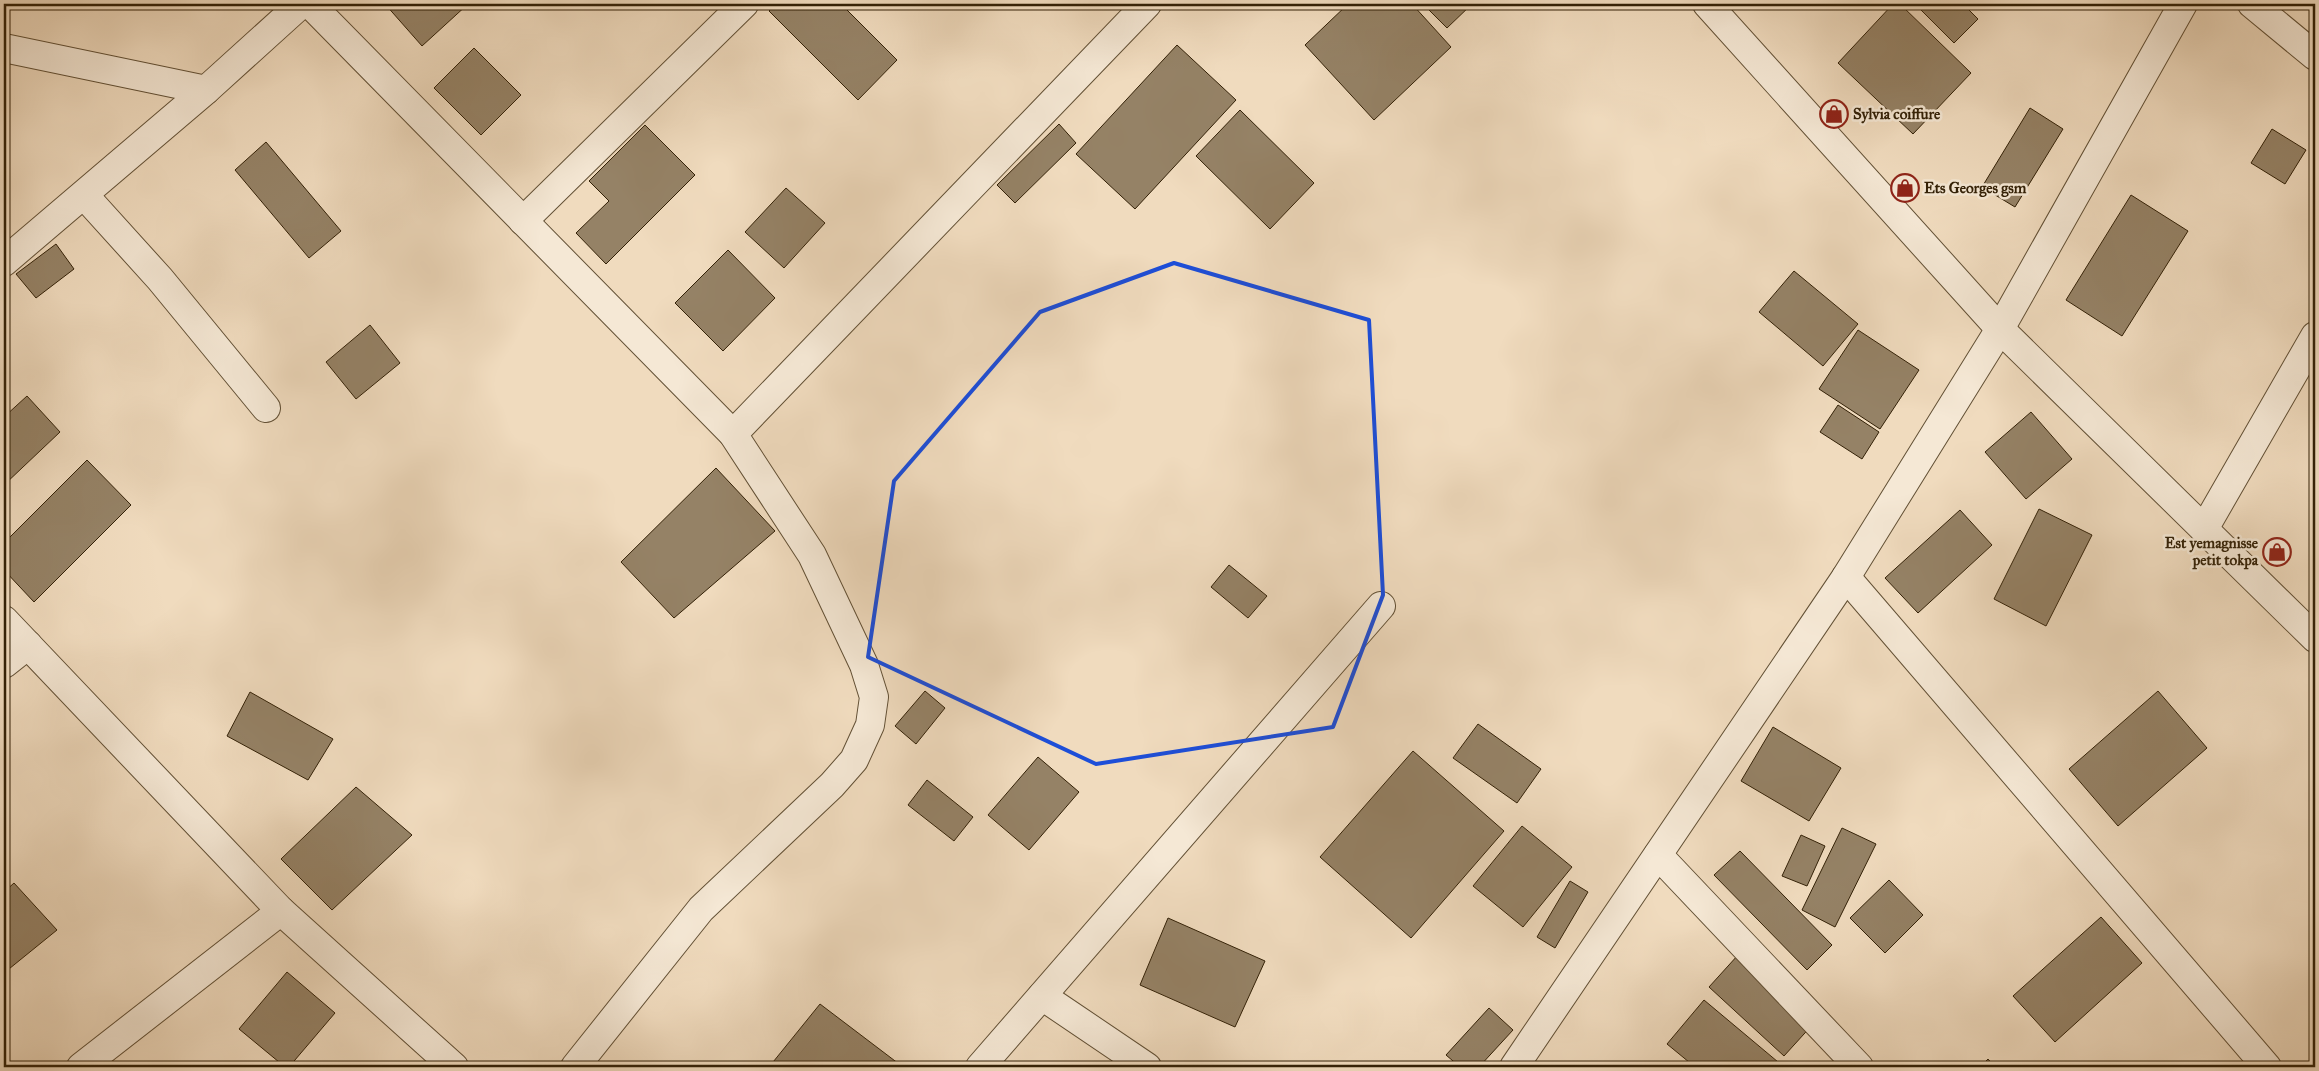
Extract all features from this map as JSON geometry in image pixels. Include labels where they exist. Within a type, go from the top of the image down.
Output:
[{"type":"street","points":[[4,262],[206,90],[302,4]]},
{"type":"street","points":[[310,4],[733,434],[812,554],[864,665],[874,697],[870,725],[854,760],[832,785],[701,909],[575,1067]]},
{"type":"street","points":[[523,221],[744,4]]},
{"type":"street","points":[[733,434],[1146,4]]},
{"type":"street","points":[[1707,4],[2000,329],[2315,638]]},
{"type":"street","points":[[2252,4],[2315,56]]},
{"type":"street","points":[[1514,1067],[1846,577],[2000,329],[2174,8]]},
{"type":"street","points":[[4,48],[206,90]]},
{"type":"street","points":[[84,195],[160,279],[266,408]]},
{"type":"street","points":[[2204,529],[2315,336]]},
{"type":"street","points":[[1846,577],[2267,1067]]},
{"type":"street","points":[[980,1067],[1381,606]]},
{"type":"street","points":[[4,620],[281,911],[454,1067]]},
{"type":"street","points":[[4,664],[28,645]]},
{"type":"street","points":[[1658,855],[1859,1067]]},
{"type":"street","points":[[81,1067],[281,911]]},
{"type":"street","points":[[1042,996],[1147,1067]]},
{"type":"highlighted area","points":[[1174,263],[1369,320],[1383,595],[1333,727],[1096,764],[868,657],[894,481],[1040,312]]},
{"type":"building","points":[[385,4],[468,4],[422,46]]},
{"type":"building","points":[[776,4],[841,4],[897,60],[858,100],[769,11]]},
{"type":"building","points":[[1348,4],[1412,4],[1451,47],[1374,120],[1305,45]]},
{"type":"building","points":[[1423,4],[1472,4],[1447,28]]},
{"type":"building","points":[[1893,4],[1900,4],[1971,73],[1913,134],[1838,63]]},
{"type":"building","points":[[1915,4],[1963,4],[1978,19],[1954,43]]},
{"type":"building","points":[[1177,45],[1236,100],[1135,209],[1076,154]]},
{"type":"building","points":[[474,48],[521,95],[481,135],[434,88]]},
{"type":"building","points":[[2030,108],[2063,129],[2015,207],[1982,187]]},
{"type":"building","points":[[1240,110],[1314,183],[1270,229],[1196,156]]},
{"type":"building","points":[[1059,124],[1076,143],[1015,203],[997,185]]},
{"type":"building","points":[[645,125],[695,175],[606,264],[576,233],[609,201],[589,181]]},
{"type":"building","points":[[2272,129],[2306,150],[2285,184],[2251,163]]},
{"type":"building","points":[[266,142],[341,231],[309,258],[235,170]]},
{"type":"building","points":[[786,188],[825,223],[784,268],[745,232]]},
{"type":"building","points":[[2131,195],[2188,231],[2122,336],[2066,300]]},
{"type":"building","points":[[56,244],[74,269],[36,298],[16,274]]},
{"type":"building","points":[[728,250],[775,298],[723,351],[675,303]]},
{"type":"building","points":[[1794,271],[1858,324],[1823,366],[1759,312]]},
{"type":"building","points":[[370,325],[400,363],[356,399],[326,362]]},
{"type":"building","points":[[1858,330],[1919,370],[1880,429],[1819,389]]},
{"type":"building","points":[[27,396],[60,432],[4,485],[4,417]]},
{"type":"building","points":[[1838,405],[1879,432],[1862,459],[1820,432]]},
{"type":"building","points":[[2031,412],[2072,459],[2026,499],[1985,452]]},
{"type":"building","points":[[87,460],[131,505],[34,602],[4,570],[4,543]]},
{"type":"building","points":[[716,468],[775,531],[674,618],[621,562]]},
{"type":"building","points":[[2039,509],[2092,535],[2046,626],[1994,599]]},
{"type":"building","points":[[1960,510],[1992,545],[1918,613],[1885,578]]},
{"type":"building","points":[[1229,565],[1267,596],[1248,618],[1211,587]]},
{"type":"building","points":[[925,691],[945,708],[916,744],[895,726]]},
{"type":"building","points":[[2158,691],[2207,748],[2118,826],[2069,769]]},
{"type":"building","points":[[250,692],[333,739],[308,780],[227,736]]},
{"type":"building","points":[[1478,724],[1541,769],[1517,803],[1453,758]]},
{"type":"building","points":[[1773,727],[1841,768],[1809,821],[1741,781]]},
{"type":"building","points":[[1413,751],[1504,831],[1411,938],[1320,857]]},
{"type":"building","points":[[1038,757],[1079,792],[1029,850],[988,815]]},
{"type":"building","points":[[927,780],[973,817],[954,841],[908,805]]},
{"type":"building","points":[[356,787],[412,835],[332,910],[281,859]]},
{"type":"building","points":[[1522,826],[1572,867],[1523,927],[1473,886]]},
{"type":"building","points":[[1842,828],[1876,844],[1835,927],[1802,910]]},
{"type":"building","points":[[1801,835],[1825,846],[1807,886],[1782,876]]},
{"type":"building","points":[[1740,851],[1832,945],[1807,970],[1714,875]]},
{"type":"building","points":[[1889,880],[1923,915],[1885,953],[1850,918]]},
{"type":"building","points":[[1570,881],[1588,892],[1555,948],[1537,937]]},
{"type":"building","points":[[14,883],[57,930],[4,973],[4,892]]},
{"type":"building","points":[[2101,917],[2142,963],[2055,1042],[2013,996]]},
{"type":"building","points":[[1168,918],[1265,961],[1235,1027],[1140,985]]},
{"type":"building","points":[[1738,955],[1814,1023],[1784,1056],[1709,987]]},
{"type":"building","points":[[287,972],[335,1013],[289,1067],[285,1067],[239,1029]]},
{"type":"building","points":[[1704,1000],[1784,1067],[1695,1067],[1667,1044]]},
{"type":"building","points":[[820,1004],[903,1067],[769,1067]]},
{"type":"building","points":[[1489,1008],[1513,1030],[1479,1067],[1460,1067],[1446,1055]]},
{"type":"building","points":[[1988,1059],[1995,1067],[1980,1067]]},
{"type":"place","name":"Sylvia coiffure","points":[[1834,114]]},
{"type":"place","name":"Ets Georges gsm","points":[[1905,188]]},
{"type":"place","name":"Est yemagnisse petit tokpa","points":[[2277,552]]}]
